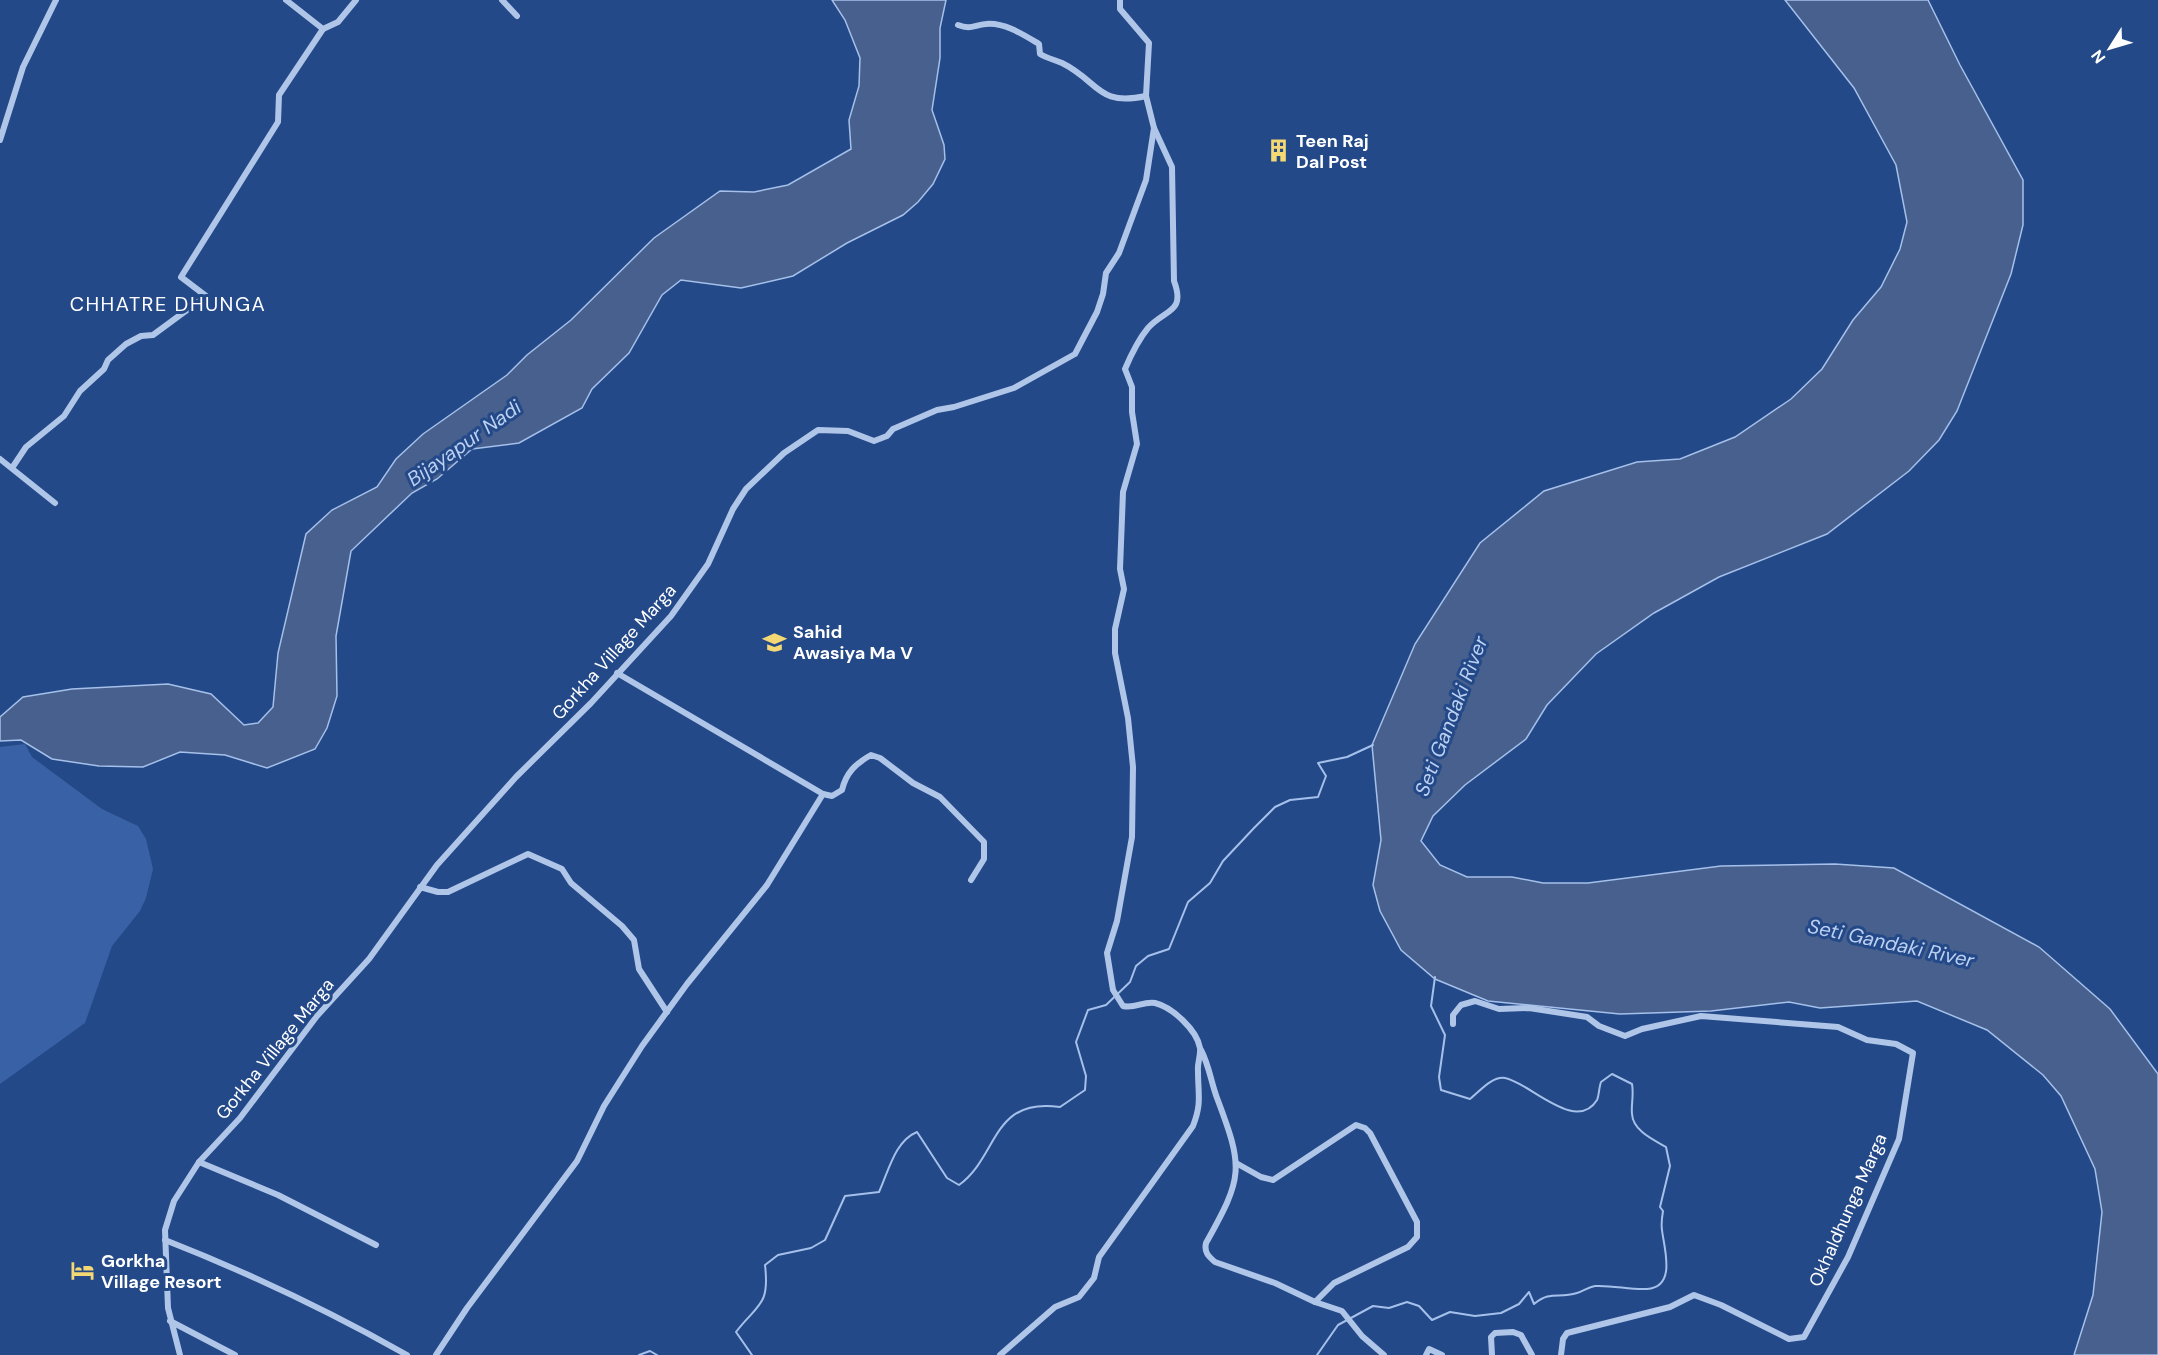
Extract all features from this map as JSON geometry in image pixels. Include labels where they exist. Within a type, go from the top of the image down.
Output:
[{"type":"street","points":[[0,140],[23,67],[56,0]]},
{"type":"street","points":[[286,0],[323,29]]},
{"type":"street","points":[[12,468],[26,447],[64,416],[80,392],[104,369],[108,360],[126,344],[141,336],[153,335],[206,296],[182,277],[278,122],[279,95],[323,29],[338,22],[356,0]]},
{"type":"street","points":[[502,0],[517,16]]},
{"type":"street","name":"Gorkha Village Marga","points":[[180,1355],[170,1321],[165,1240],[168,1217],[174,1201],[199,1162],[240,1118],[317,1016],[369,959],[437,865],[516,777],[591,703],[671,616],[708,564],[734,508],[746,489],[792,447],[818,430],[848,431],[874,441],[937,410],[1014,388],[1075,354],[1096,312],[1106,273],[1119,253],[1146,180],[1154,128],[1146,96],[1149,43],[1120,9],[1120,0]]},
{"type":"street","points":[[958,26],[969,29],[986,24],[1010,28],[1039,44],[1040,54],[1063,63],[1112,98],[1126,100],[1146,96]]},
{"type":"street","points":[[1154,128],[1172,167],[1174,281],[1179,295],[1176,306],[1149,327],[1125,369],[1132,387],[1132,412],[1137,444],[1123,492],[1120,570],[1124,589],[1115,629],[1115,653],[1128,718],[1133,767],[1132,837],[1117,921],[1107,953],[1108,966],[1113,990],[1123,1006],[1133,1008],[1154,1003],[1170,1010],[1190,1028],[1226,1119],[1236,1163],[1233,1194],[1206,1243],[1205,1249],[1208,1256],[1215,1262],[1275,1283],[1315,1302],[1342,1311],[1362,1336],[1384,1355]]},
{"type":"street","points":[[0,459],[55,503]]},
{"type":"street","points":[[617,673],[823,794],[832,796],[842,790],[845,776],[858,762],[871,755],[880,758],[913,783],[940,797],[984,842],[984,859],[971,880]]},
{"type":"street","points":[[436,1355],[467,1308],[577,1161],[604,1106],[667,1012],[767,885],[823,794]]},
{"type":"street","points":[[420,887],[448,892],[528,854],[547,860],[562,869],[571,883],[603,907],[634,940],[639,969],[667,1012]]},
{"type":"street","name":"Okhaldhunga Marga","points":[[1453,1024],[1453,1015],[1461,1005],[1475,1001],[1499,1009],[1529,1008],[1587,1017],[1599,1026],[1625,1036],[1642,1029],[1701,1016],[1809,1023],[1838,1027],[1867,1040],[1896,1044],[1913,1053],[1899,1139],[1848,1257],[1804,1337],[1789,1339],[1721,1305],[1694,1295],[1670,1307],[1567,1333],[1563,1339],[1561,1355]]},
{"type":"street","points":[[1000,1355],[1054,1307],[1079,1297],[1094,1278],[1099,1257],[1110,1240],[1193,1126],[1200,1107],[1198,1073],[1200,1049]]},
{"type":"street","points":[[1236,1163],[1267,1180],[1273,1180],[1356,1125],[1365,1128],[1370,1133],[1417,1222],[1417,1238],[1408,1247],[1334,1283],[1315,1302]]},
{"type":"street","points":[[199,1162],[278,1195],[376,1245]]},
{"type":"street","points":[[165,1240],[246,1272],[304,1299],[407,1355]]},
{"type":"street","points":[[170,1321],[235,1355]]},
{"type":"street","points":[[1492,1355],[1491,1337],[1495,1333],[1502,1332],[1521,1335],[1532,1355]]},
{"type":"street","points":[[1426,1355],[1429,1349],[1442,1355]]},
{"type":"shaded area","points":[[25,744],[32,757],[102,809],[138,826],[146,839],[153,869],[146,898],[140,911],[112,946],[85,1023],[0,1084],[0,747]]},
{"type":"water","name":"Bijayapur Nadi","points":[[832,0],[946,0],[940,28],[940,58],[932,110],[944,145],[945,159],[933,184],[903,215],[847,243],[793,276],[741,288],[681,280],[662,295],[629,353],[592,389],[582,408],[519,443],[472,449],[437,479],[412,493],[351,551],[336,636],[337,696],[327,728],[315,749],[267,768],[225,755],[180,752],[143,767],[99,766],[52,759],[21,740],[0,741],[0,717],[23,697],[72,689],[168,684],[211,694],[244,725],[258,723],[273,707],[278,653],[306,534],[332,510],[377,487],[396,459],[423,434],[507,375],[527,355],[571,320],[654,238],[720,191],[754,192],[788,185],[851,149],[849,120],[859,86],[860,58],[845,20]]},
{"type":"water","name":"Seti Gandaki River","points":[[1785,0],[1928,0],[1960,65],[2023,180],[2023,225],[2011,274],[1957,411],[1939,440],[1909,471],[1827,534],[1719,577],[1654,613],[1596,654],[1547,705],[1526,739],[1465,785],[1433,816],[1421,841],[1440,865],[1467,877],[1512,877],[1543,883],[1588,883],[1721,866],[1835,864],[1894,868],[2039,947],[2110,1009],[2158,1074],[2158,1355],[2074,1355],[2093,1295],[2102,1212],[2095,1169],[2061,1096],[2043,1075],[1987,1030],[1917,1001],[1820,1008],[1789,1002],[1711,1011],[1620,1014],[1488,1001],[1435,979],[1401,950],[1380,911],[1373,885],[1381,840],[1372,745],[1415,644],[1480,543],[1544,491],[1637,462],[1680,459],[1735,437],[1791,399],[1822,369],[1853,320],[1881,287],[1900,249],[1907,222],[1896,165],[1854,88]]},
{"type":"waterway","points":[[752,1355],[736,1332],[756,1310],[764,1297],[765,1265],[778,1255],[811,1248],[825,1240],[845,1196],[879,1192],[898,1149],[909,1136],[917,1132],[947,1178],[959,1185],[972,1173],[1008,1120],[1021,1111],[1037,1106],[1060,1107],[1085,1090],[1086,1076],[1076,1042],[1088,1010],[1106,1005],[1130,982],[1136,966],[1148,956],[1169,949],[1188,902],[1210,883],[1223,861],[1275,807],[1290,800],[1318,797],[1326,776],[1318,763],[1347,757],[1373,745]]},
{"type":"waterway","points":[[1317,1355],[1338,1325],[1373,1306],[1389,1308],[1407,1302],[1419,1306],[1432,1320],[1450,1312],[1475,1316],[1501,1313],[1519,1304],[1529,1292],[1534,1304],[1545,1297],[1570,1295],[1595,1286],[1634,1289],[1656,1287],[1665,1274],[1663,1211],[1660,1207],[1670,1166],[1666,1147],[1640,1130],[1633,1120],[1632,1084],[1612,1074],[1601,1082],[1597,1100],[1588,1109],[1577,1111],[1565,1109],[1515,1081],[1505,1078],[1495,1079],[1470,1099],[1441,1090],[1439,1077],[1445,1035],[1431,1006],[1435,977]]},
{"type":"waterway","points":[[639,1355],[650,1351],[657,1355]]},
{"type":"place","name":"Teen Raj Dal Post","points":[[1278,151]]},
{"type":"place","name":"Sahid Awasiya Ma V","points":[[775,642]]},
{"type":"place","name":"Gorkha Village Resort","points":[[83,1271]]},
{"type":"district","name":"CHHATRE DHUNGA","points":[[168,304]]}]
